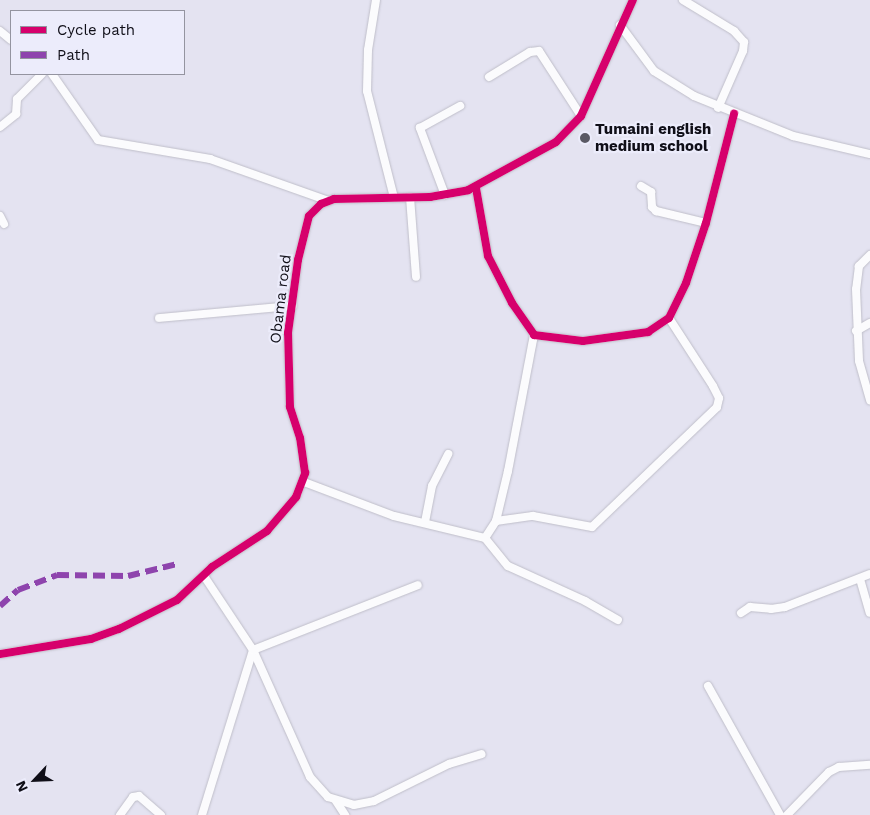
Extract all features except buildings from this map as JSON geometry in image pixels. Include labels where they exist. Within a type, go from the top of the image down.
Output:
[{"type":"street","points":[[376,0],[366,64],[367,91],[394,198]]},
{"type":"street","points":[[53,75],[98,140],[210,160],[326,200],[445,195],[476,188],[556,142],[581,116],[620,25],[633,0]]},
{"type":"street","points":[[683,0],[734,31],[744,42],[743,51],[718,108]]},
{"type":"street","points":[[620,25],[654,71],[718,108],[793,136],[870,154]]},
{"type":"street","points":[[0,31],[10,39]]},
{"type":"street","points":[[489,77],[530,52],[539,51],[581,116]]},
{"type":"street","points":[[0,127],[16,114],[17,99],[41,75]]},
{"type":"street","points":[[445,195],[420,128],[460,106]]},
{"type":"street","points":[[476,188],[488,256],[512,303],[534,336],[548,340],[597,340],[648,332],[669,318],[686,283],[706,222],[734,114]]},
{"type":"street","points":[[640,186],[652,193],[652,206],[656,211],[706,222]]},
{"type":"street","points":[[410,197],[416,277]]},
{"type":"street","name":"Obama road","points":[[304,482],[302,445],[290,399],[292,306],[305,224],[315,208],[326,200]]},
{"type":"street","points":[[0,216],[4,224]]},
{"type":"street","points":[[870,255],[858,271],[856,331],[860,367],[870,400]]},
{"type":"street","points":[[159,318],[292,306]]},
{"type":"street","points":[[496,520],[532,516],[592,527],[717,407],[720,401],[714,386],[669,318]]},
{"type":"street","points":[[856,331],[870,322]]},
{"type":"street","points":[[485,538],[496,520],[515,445],[534,336]]},
{"type":"street","points":[[425,522],[432,486],[448,454]]},
{"type":"street","points":[[0,654],[91,639],[119,629],[178,600],[212,567],[267,531],[286,511],[304,482],[394,516],[485,538],[508,566],[585,601],[618,620]]},
{"type":"street","points":[[741,613],[750,607],[762,610],[785,607],[870,574]]},
{"type":"street","points":[[204,576],[252,650],[310,777],[336,801],[344,815]]},
{"type":"street","points":[[860,579],[870,613]]},
{"type":"street","points":[[252,650],[418,585]]},
{"type":"street","points":[[202,815],[252,650]]},
{"type":"street","points":[[708,686],[780,815]]},
{"type":"street","points":[[336,801],[354,805],[374,801],[449,764],[482,754]]},
{"type":"street","points":[[787,815],[829,772],[839,767],[870,765]]},
{"type":"street","points":[[120,815],[133,796],[138,796],[161,815]]},
{"type":"shaded area","name":"Tumaini english medium school","points":[[583,133],[587,133],[590,138],[589,142],[583,143],[580,140],[580,136]]},
{"type":"marked path","points":[[0,606],[18,590],[57,575],[128,576],[177,564]]},
{"type":"cycle path","points":[[0,654],[91,639],[119,629],[177,600],[212,567],[267,531],[296,497],[305,473],[300,438],[290,407],[288,333],[298,260],[309,216],[321,204],[334,199],[430,197],[468,190],[556,142],[581,116],[633,0]]},
{"type":"cycle path","points":[[476,188],[488,256],[512,303],[534,335],[583,341],[648,332],[669,318],[686,283],[706,223],[734,114]]},
{"type":"place","name":"Tumaini english medium school","points":[[585,138]]}]
